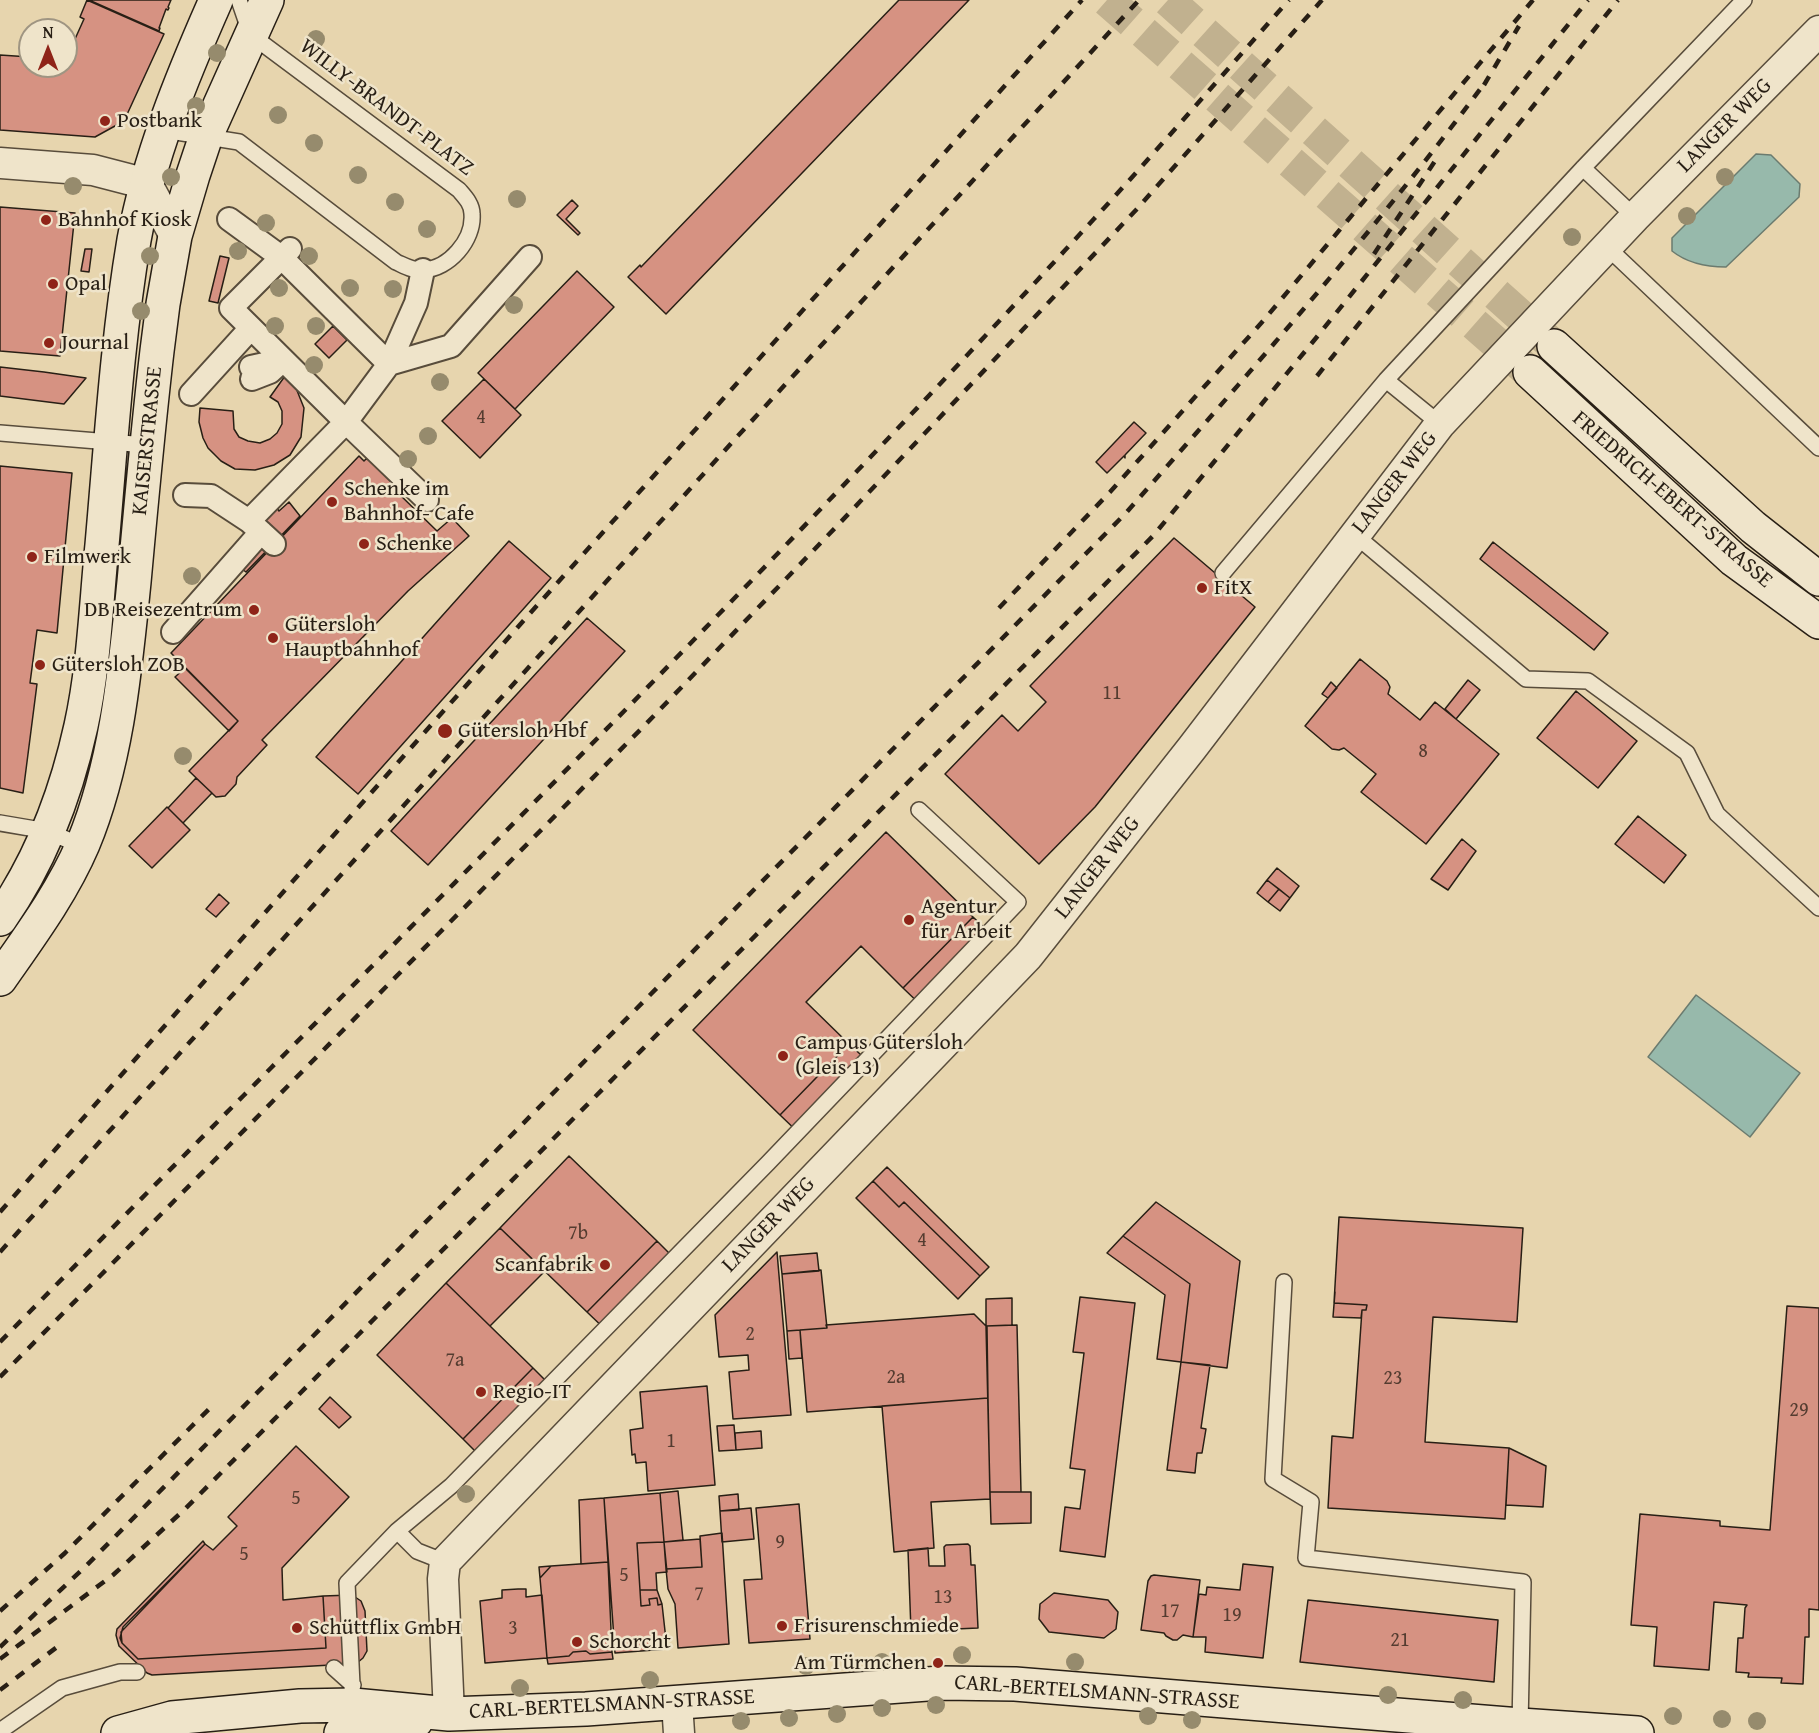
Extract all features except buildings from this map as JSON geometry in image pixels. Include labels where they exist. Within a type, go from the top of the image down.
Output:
[{"type":"main road","name":"KAISERSTRASSE","points":[[0,920],[33,865],[70,766],[81,725],[90,668],[111,442],[135,240],[147,184],[164,130],[190,58],[216,0]]},
{"type":"main road","name":"KAISERSTRASSE","points":[[0,979],[62,887],[82,846],[103,783],[124,673],[162,304],[175,236],[206,136],[267,0]]},
{"type":"main road","name":"FRIEDRICH-EBERT-STRASSE","points":[[1554,346],[1754,527],[1819,579]]},
{"type":"main road","name":"FRIEDRICH-EBERT-STRASSE","points":[[1530,372],[1734,560],[1819,622]]},
{"type":"main road","name":"CARL-BERTELSMANN-STRASSE","points":[[118,1733],[172,1718],[300,1706],[349,1707],[366,1731],[450,1714],[586,1709],[678,1718],[941,1683],[1015,1684],[1519,1729],[1637,1733]]},
{"type":"street","name":"LANGER WEG","points":[[445,1562],[1028,956],[1192,748],[1440,424],[1607,247],[1819,31]]},
{"type":"street","points":[[0,163],[93,170],[147,184],[175,236]]},
{"type":"street","points":[[229,219],[286,253],[388,364]]},
{"type":"street","points":[[286,253],[231,308],[427,500]]},
{"type":"street","points":[[388,364],[451,346],[530,258]]},
{"type":"street","points":[[173,632],[261,532],[388,364],[417,303],[423,270]]},
{"type":"street","points":[[191,394],[251,328]]},
{"type":"street","points":[[252,373],[283,360]]},
{"type":"street","points":[[185,495],[211,496],[261,532]]},
{"type":"street","points":[[445,1562],[443,1579],[450,1714]]},
{"type":"lane","points":[[239,0],[251,35]]},
{"type":"lane","points":[[1223,573],[1386,380],[1583,168],[1744,0]]},
{"type":"lane","name":"WILLY-BRANDT-PLATZ","points":[[251,35],[459,190],[469,201],[472,214],[466,241],[445,263],[423,270]]},
{"type":"lane","points":[[164,130],[238,142],[396,262],[409,268],[423,270]]},
{"type":"lane","points":[[1583,168],[1635,218]]},
{"type":"lane","points":[[1607,247],[1819,448]]},
{"type":"lane","points":[[1386,380],[1440,424]]},
{"type":"lane","points":[[0,433],[146,445]]},
{"type":"lane","points":[[1355,535],[1526,679],[1588,681],[1688,753],[1717,814],[1819,908]]},
{"type":"lane","points":[[349,1707],[346,1583],[397,1531],[451,1486],[776,1155],[1018,902],[919,810]]},
{"type":"lane","points":[[0,823],[47,831],[82,846]]},
{"type":"lane","points":[[1284,1282],[1273,1479],[1311,1502],[1306,1558],[1523,1582],[1519,1729]]},
{"type":"lane","points":[[397,1531],[417,1551],[445,1562]]},
{"type":"lane","points":[[334,1668],[349,1707]]},
{"type":"lane","points":[[0,1731],[62,1688],[120,1672],[137,1672]]},
{"type":"shaded area","points":[[1756,154],[1771,155],[1800,184],[1799,197],[1726,267],[1698,264],[1672,251],[1672,238]]},
{"type":"shaded area","points":[[1696,995],[1800,1073],[1750,1137],[1648,1057]]},
{"type":"tunnel","points":[[1107,0],[1529,372]]},
{"type":"tunnel","points":[[1168,0],[1554,346]]},
{"type":"railway","points":[[0,1212],[533,610],[1082,0]]},
{"type":"railway","points":[[0,1252],[736,438],[1139,0]]},
{"type":"railway","points":[[0,1342],[562,774],[841,487],[1115,196],[1289,0]]},
{"type":"railway","points":[[0,1377],[645,725],[836,527],[1136,210],[1322,0]]},
{"type":"railway","points":[[999,608],[1110,492],[1263,321],[1533,0]]},
{"type":"railway","points":[[0,1659],[113,1575],[184,1510],[1153,536],[1588,0]]},
{"type":"railway","points":[[1317,376],[1618,0]]},
{"type":"railway","points":[[1484,85],[1519,26]]},
{"type":"railway","points":[[0,1647],[87,1565],[1126,513],[1356,246],[1401,192],[1487,80]]},
{"type":"railway","points":[[1374,254],[1435,161]]},
{"type":"railway","points":[[0,1611],[65,1553],[214,1404]]},
{"type":"railway","points":[[0,1690],[61,1644]]},
{"type":"place","name":"Postbank","points":[[105,121]]},
{"type":"place","name":"Bahnhof Kiosk","points":[[46,220]]},
{"type":"place","name":"Opal","points":[[53,284]]},
{"type":"place","name":"Journal","points":[[49,343]]},
{"type":"place","name":"Schenke im Bahnhof- Cafe","points":[[332,502]]},
{"type":"place","name":"Schenke","points":[[364,544]]},
{"type":"place","name":"Filmwerk","points":[[32,557]]},
{"type":"place","name":"FitX","points":[[1202,588]]},
{"type":"place","name":"DB Reisezentrum","points":[[254,610]]},
{"type":"place","name":"Gütersloh Hauptbahnhof","points":[[273,638]]},
{"type":"place","name":"Gütersloh ZOB","points":[[40,665]]},
{"type":"place","name":"Gütersloh Hbf","points":[[445,731]]},
{"type":"place","name":"Agentur für Arbeit","points":[[909,920]]},
{"type":"place","name":"Campus Gütersloh (Gleis 13)","points":[[783,1056]]},
{"type":"place","name":"Scanfabrik","points":[[605,1265]]},
{"type":"place","name":"Regio-IT","points":[[481,1392]]},
{"type":"place","name":"Frisurenschmiede","points":[[782,1626]]},
{"type":"place","name":"Schüttflix GmbH","points":[[297,1628]]},
{"type":"place","name":"Schorcht","points":[[577,1642]]},
{"type":"place","name":"Am Türmchen","points":[[938,1663]]}]
